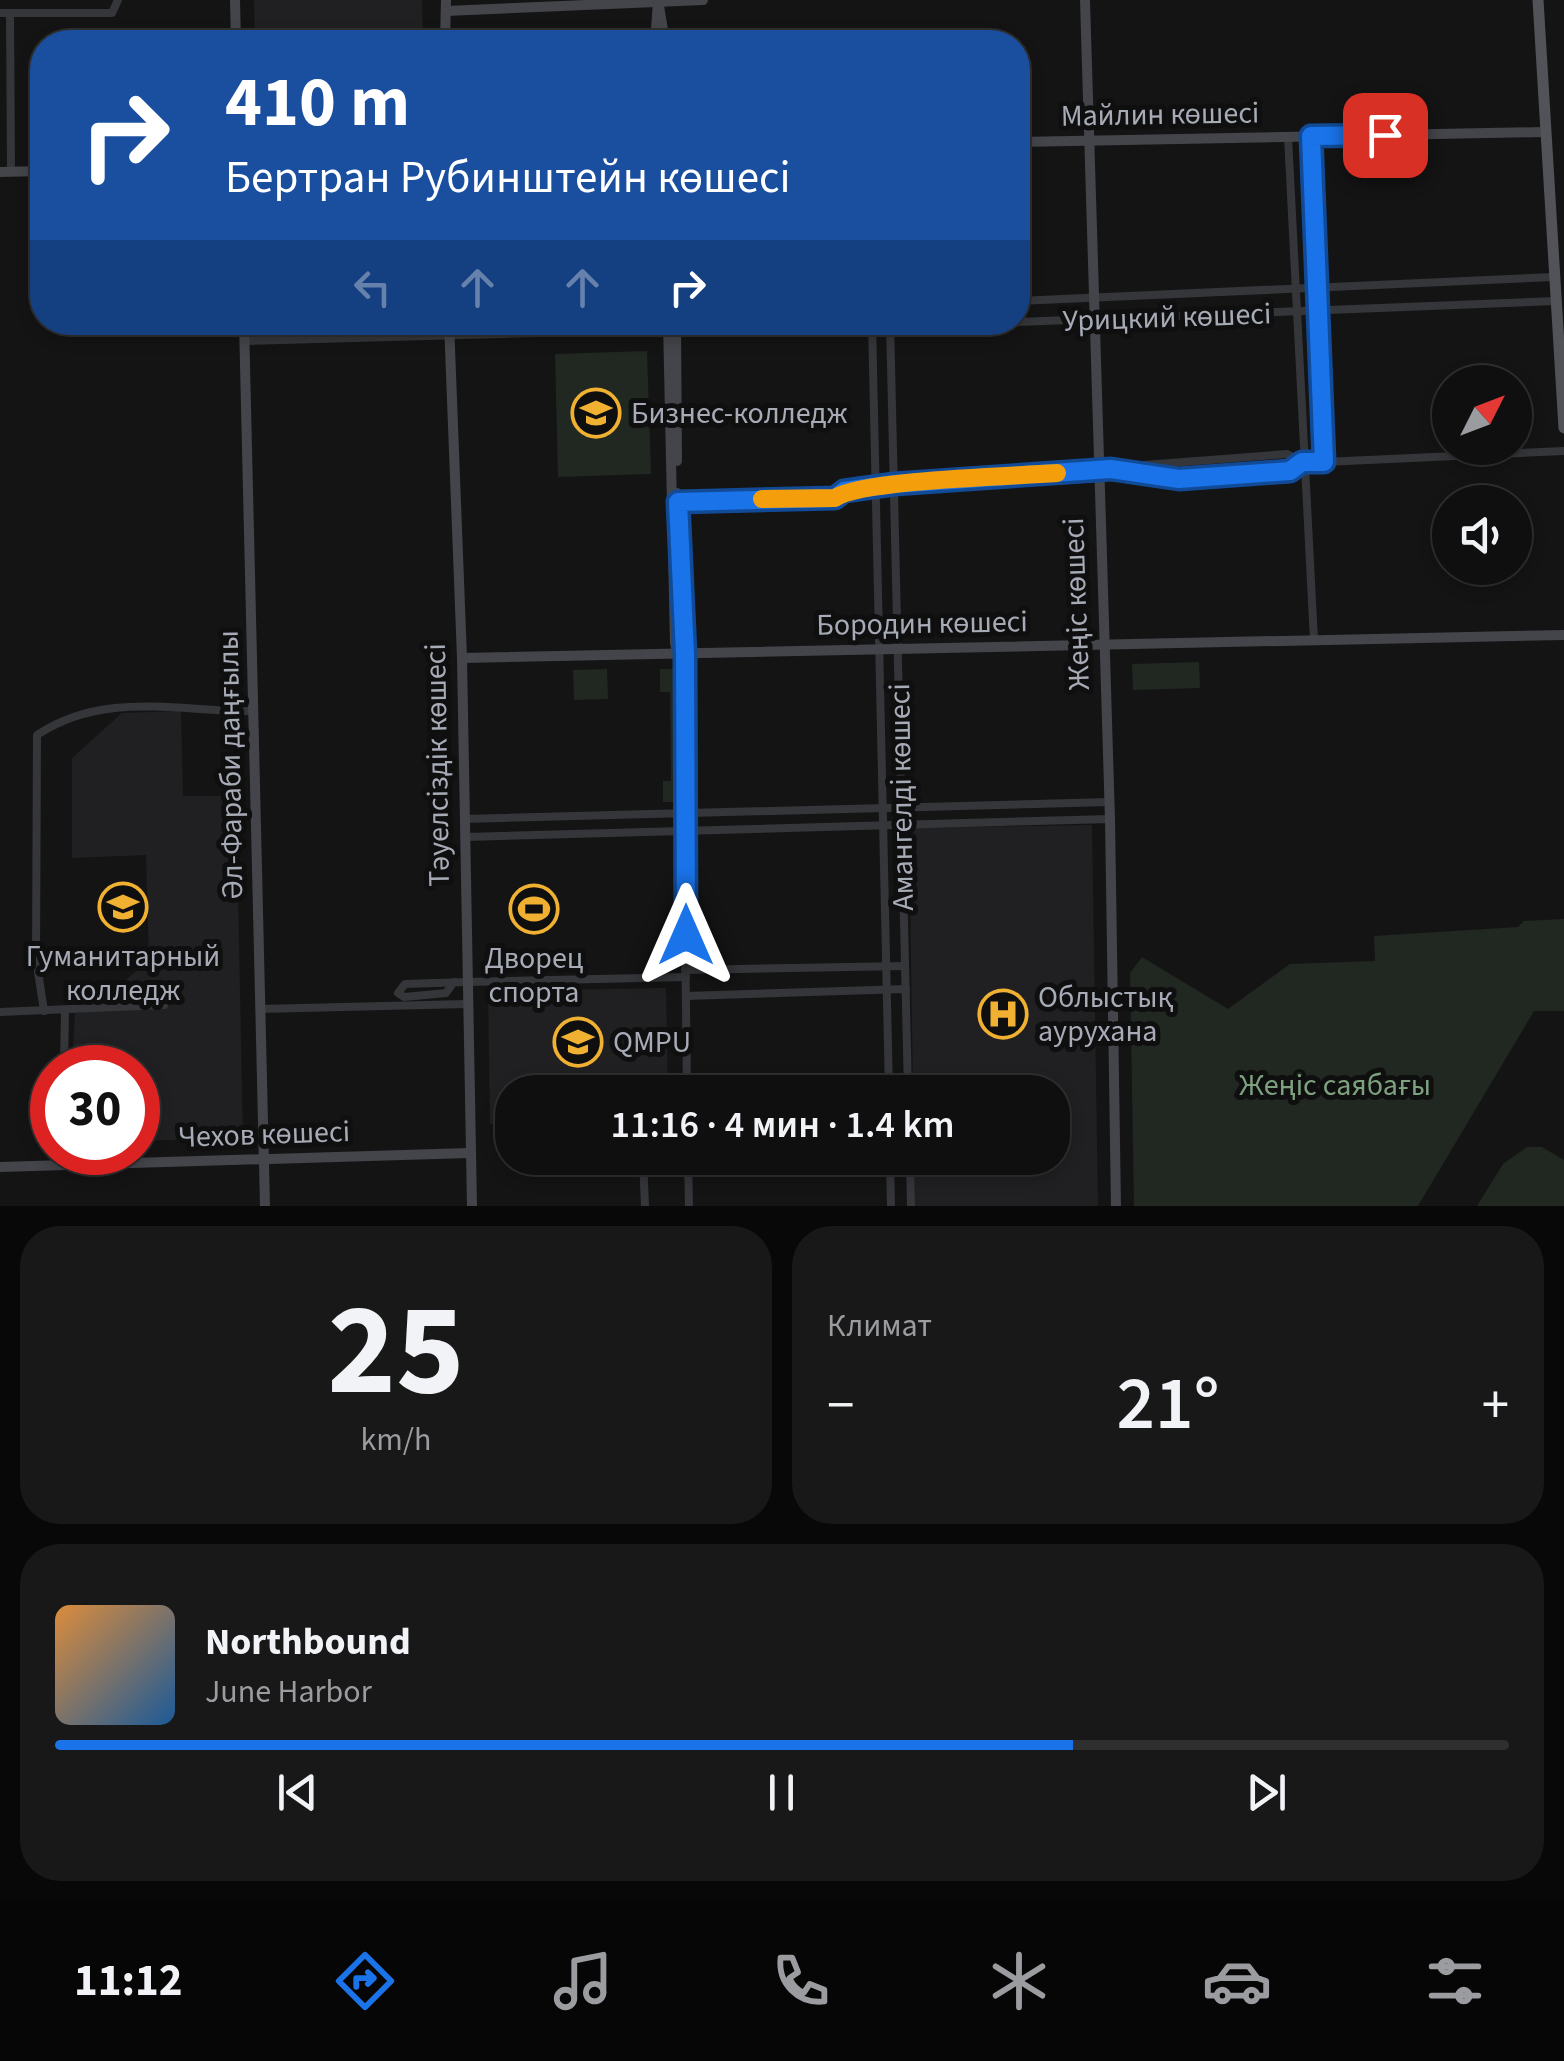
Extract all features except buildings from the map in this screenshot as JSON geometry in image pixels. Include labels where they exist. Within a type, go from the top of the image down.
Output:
[{"type":"main road","points":[[1538,0],[1564,428]]},
{"type":"street","points":[[6,172],[5,13],[112,13],[118,0]]},
{"type":"street","points":[[235,0],[236,30]]},
{"type":"street","points":[[446,6],[658,7],[702,0]]},
{"type":"street","name":"Жеңіс көшесі","points":[[1086,0],[1096,471],[1110,820],[1116,1206]]},
{"type":"street","name":"Майлин көшесі","points":[[1030,142],[1544,132]]},
{"type":"street","points":[[1311,136],[1324,462]]},
{"type":"street","points":[[1288,137],[1314,640]]},
{"type":"street","name":"Урицкий көшесі","points":[[1030,301],[1554,277]]},
{"type":"street","name":"Урицкий көшесі","points":[[1030,322],[1556,301]]},
{"type":"street","name":"Әл-Фараби даңғылы","points":[[244,335],[265,1206]]},
{"type":"street","points":[[244,341],[346,335]]},
{"type":"street","name":"Тәуелсіздік көшесі","points":[[449,335],[462,658],[460,982],[466,1004],[472,1206]]},
{"type":"street","points":[[668,335],[686,814],[687,1075]]},
{"type":"street","name":"Амангелді көшесі","points":[[872,335],[889,1075]]},
{"type":"street","name":"Амангелді көшесі","points":[[890,335],[908,1075]]},
{"type":"street","points":[[674,502],[835,498],[844,491],[876,490],[894,484],[1287,454],[1302,462],[1324,462],[1564,451]]},
{"type":"street","points":[[1111,469],[1179,479],[1290,471],[1302,462]]},
{"type":"street","name":"Бородин көшесі","points":[[462,658],[1564,635]]},
{"type":"street","points":[[44,1011],[36,958],[38,735],[68,719],[114,706],[158,703],[214,712],[253,711]]},
{"type":"street","points":[[462,819],[1109,802]]},
{"type":"street","points":[[765,810],[766,828]]},
{"type":"street","points":[[573,816],[574,835]]},
{"type":"street","points":[[463,837],[1110,820]]},
{"type":"street","points":[[460,982],[446,993],[404,997],[398,992],[405,984],[886,966],[906,966]]},
{"type":"street","points":[[686,996],[906,989]]},
{"type":"street","points":[[260,1009],[466,1004]]},
{"type":"street","points":[[0,1012],[164,1005]]},
{"type":"street","points":[[64,1045],[65,1010]]},
{"type":"street","name":"Чехов көшесі","points":[[160,1162],[469,1153]]},
{"type":"street","name":"Чехов көшесі","points":[[0,1167],[30,1166]]},
{"type":"street","points":[[644,1175],[646,1206]]},
{"type":"street","points":[[688,1175],[689,1206]]},
{"type":"street","points":[[890,1175],[891,1206]]},
{"type":"street","points":[[910,1175],[911,1206]]},
{"type":"shaded area","points":[[254,0],[422,0],[423,30],[255,30]]},
{"type":"shaded area","points":[[181,711],[183,796],[236,796],[243,1138],[160,1140],[160,1045],[73,1045],[75,1013],[122,1010],[123,982],[149,961],[146,855],[72,858],[72,758],[122,713]]},
{"type":"shaded area","name":"Облыстық аурухана","points":[[1092,825],[1098,1206],[915,1206],[914,1175],[1070,1175],[1070,1075],[913,1075],[909,828]]},
{"type":"shaded area","name":"QMPU","points":[[666,988],[668,1075],[495,1075],[495,1124],[490,1124],[488,991]]},
{"type":"green space","points":[[647,351],[651,474],[558,477],[555,354]]},
{"type":"green space","points":[[1199,662],[1200,688],[1133,690],[1132,664]]},
{"type":"green space","points":[[607,669],[608,699],[574,700],[573,670]]},
{"type":"green space","points":[[660,669],[675,669],[679,802],[663,802],[663,781],[671,781],[670,692],[660,692]]},
{"type":"green space","name":"Жеңіс саябағы","points":[[1564,919],[1564,1011],[1534,1011],[1418,1206],[1134,1206],[1130,973],[1142,957],[1228,1009],[1290,964],[1375,961],[1374,936],[1518,927],[1524,921]]},
{"type":"green space","points":[[1527,1147],[1542,1147],[1564,1160],[1564,1206],[1477,1206],[1503,1164]]},
{"type":"slow traffic","points":[[762,499],[835,498],[844,491],[876,490],[894,484],[1057,473]]},
{"type":"place","name":"Бизнес-колледж","points":[[596,413]]},
{"type":"place","name":"Гуманитарный колледж","points":[[123,907]]},
{"type":"place","name":"Дворец спорта","points":[[534,909]]},
{"type":"place","name":"Облыстық аурухана","points":[[1003,1014]]},
{"type":"place","name":"QMPU","points":[[578,1042]]},
{"type":"route","points":[[686,935],[682,673],[685,654],[678,502],[835,498],[844,491],[876,490],[894,484],[1111,469],[1134,476],[1179,479],[1290,471],[1302,462],[1324,462],[1311,136],[1385,135]]}]
